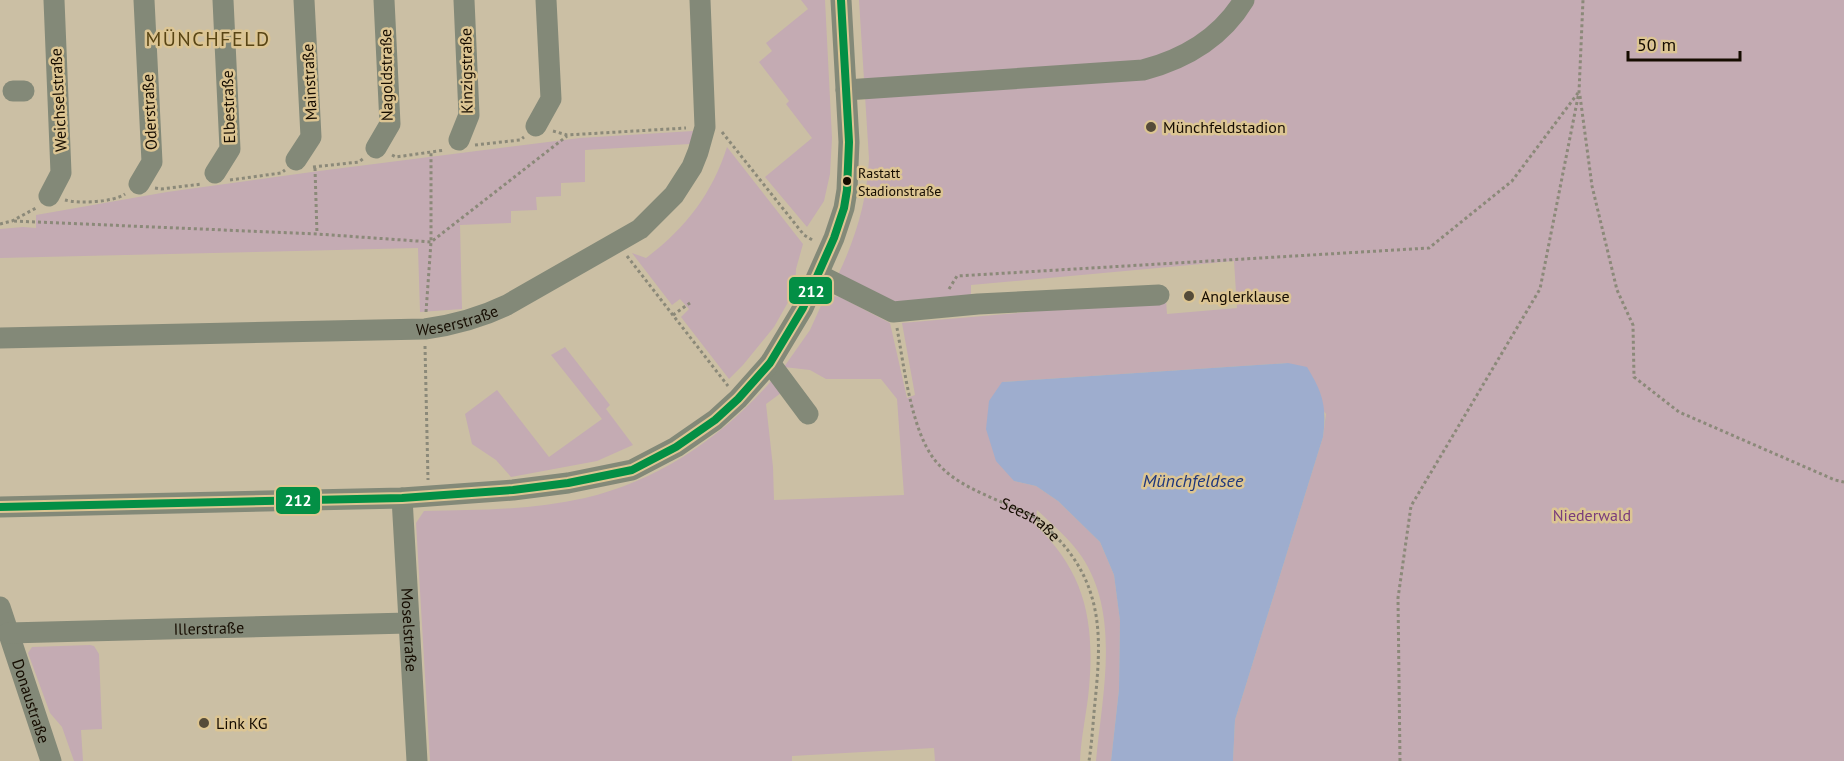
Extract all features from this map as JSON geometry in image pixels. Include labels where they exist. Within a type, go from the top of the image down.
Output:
[{"type":"street","name":"Weichselstraße","points":[[49,196],[61,173],[54,0]]},
{"type":"street","name":"Oderstraße","points":[[139,183],[152,162],[144,0]]},
{"type":"street","name":"Elbestraße","points":[[215,173],[230,148],[223,0]]},
{"type":"street","name":"Mainstraße","points":[[296,160],[311,137],[304,0]]},
{"type":"street","name":"Nagoldstraße","points":[[376,148],[390,124],[384,0]]},
{"type":"street","name":"Kinzigstraße","points":[[459,140],[469,115],[464,0]]},
{"type":"street","points":[[536,126],[551,99],[546,0]]},
{"type":"street","name":"Weserstraße","points":[[0,338],[425,329],[455,325],[492,312],[640,229],[674,195],[692,167],[705,127],[700,0]]},
{"type":"street","points":[[0,507],[402,498],[513,490],[632,471],[676,447],[715,420],[738,399],[770,363],[794,325],[830,249],[844,208],[847,190],[849,142],[841,0]]},
{"type":"street","points":[[846,90],[1143,70],[1168,63],[1193,51],[1217,34],[1244,0]]},
{"type":"street","points":[[819,275],[893,312],[978,304],[1159,295]]},
{"type":"street","points":[[770,363],[808,414]]},
{"type":"street","name":"Moselstraße","points":[[402,498],[417,761]]},
{"type":"street","name":"Donaustraße","points":[[0,607],[5,630],[51,761]]},
{"type":"street","name":"Illerstraße","points":[[5,630],[409,623]]},
{"type":"path","points":[[1400,761],[1398,598],[1411,506],[1540,289],[1579,92],[1583,0]]},
{"type":"path","points":[[938,309],[957,276],[1429,248],[1512,181],[1579,92]]},
{"type":"path","points":[[1579,92],[1592,186],[1617,290],[1633,325],[1634,377],[1679,412],[1844,482]]},
{"type":"path","points":[[0,224],[33,211],[49,196],[75,203],[119,198],[139,183],[161,189],[201,185],[215,173],[230,180],[281,173],[296,160],[315,168],[359,162],[376,148],[396,157],[445,151],[459,140],[477,145],[520,140],[536,126],[567,135],[705,127],[720,130],[804,235],[830,249]]},
{"type":"path","points":[[12,221],[317,234],[431,242],[567,135]]},
{"type":"path","points":[[428,496],[425,329],[431,242],[431,152]]},
{"type":"path","points":[[315,168],[317,234]]},
{"type":"path","points":[[617,243],[738,399]]},
{"type":"path","points":[[673,315],[690,303]]},
{"type":"path","name":"Seestraße","points":[[893,312],[911,400],[922,436],[934,459],[963,483],[1035,517],[1073,556],[1087,580],[1096,613],[1100,652],[1089,761]]},
{"type":"green space","points":[[801,0],[825,0],[832,138],[830,174],[824,201],[807,227],[765,177],[812,138],[786,104],[789,101],[759,62],[772,51],[766,43],[808,9]]},
{"type":"green space","name":"Niederwald","points":[[859,0],[1844,0],[1844,761],[1233,761],[1235,720],[1323,437],[1326,414],[1288,363],[1002,382],[1014,481],[1036,486],[1058,501],[1100,542],[1114,575],[1120,621],[1119,689],[1111,761],[1096,761],[1106,656],[1101,604],[1094,580],[1077,550],[1037,510],[1035,525],[1052,543],[1076,579],[1088,620],[1090,664],[1080,761],[935,761],[934,748],[792,756],[792,761],[430,761],[416,523],[424,511],[505,509],[545,505],[585,498],[612,490],[638,480],[688,454],[732,420],[772,380],[781,393],[766,404],[774,500],[904,495],[897,399],[881,379],[826,379],[810,370],[784,367],[810,330],[824,299],[832,296],[840,297],[890,323],[907,398],[915,395],[902,323],[1166,300],[1167,314],[1237,308],[1234,261],[971,285],[971,301],[890,306],[838,275],[860,219],[868,174]]},
{"type":"green space","points":[[693,131],[690,144],[585,150],[585,182],[561,183],[561,196],[536,197],[537,210],[511,211],[511,223],[460,225],[462,309],[420,312],[418,248],[0,258],[0,229],[36,228],[36,215],[167,192],[319,171],[580,138]]},
{"type":"green space","points":[[727,147],[803,244],[796,269],[795,290],[774,327],[729,379],[681,317],[689,309],[680,299],[672,305],[632,253],[646,258],[685,223],[714,180]]},
{"type":"green space","points":[[565,347],[610,405],[606,409],[633,445],[597,461],[511,477],[496,460],[472,444],[465,414],[497,390],[549,457],[602,419],[551,355]]},
{"type":"green space","points":[[94,646],[99,654],[102,729],[81,730],[83,761],[74,761],[62,727],[50,713],[28,653],[32,647]]},
{"type":"water","name":"Münchfeldsee","points":[[1288,363],[1307,367],[1317,385],[1324,409],[1323,437],[1235,720],[1233,761],[1111,761],[1119,689],[1120,621],[1114,575],[1100,542],[1058,501],[1036,486],[1014,481],[996,461],[986,429],[989,401],[1002,382]]},
{"type":"transit line","name":"212","points":[[0,507],[402,498],[513,490],[568,483],[632,470],[676,447],[715,420],[738,399],[770,363],[803,308],[834,238],[844,208],[847,190],[849,142],[841,0]]},
{"type":"place","name":"Münchfeldstadion","points":[[1151,127]]},
{"type":"place","name":"Rastatt Stadionstraße","points":[[847,181]]},
{"type":"place","name":"Anglerklause","points":[[1189,296]]},
{"type":"place","name":"Link KG","points":[[204,723]]},
{"type":"district","name":"MÜNCHFELD","points":[[208,39]]}]
